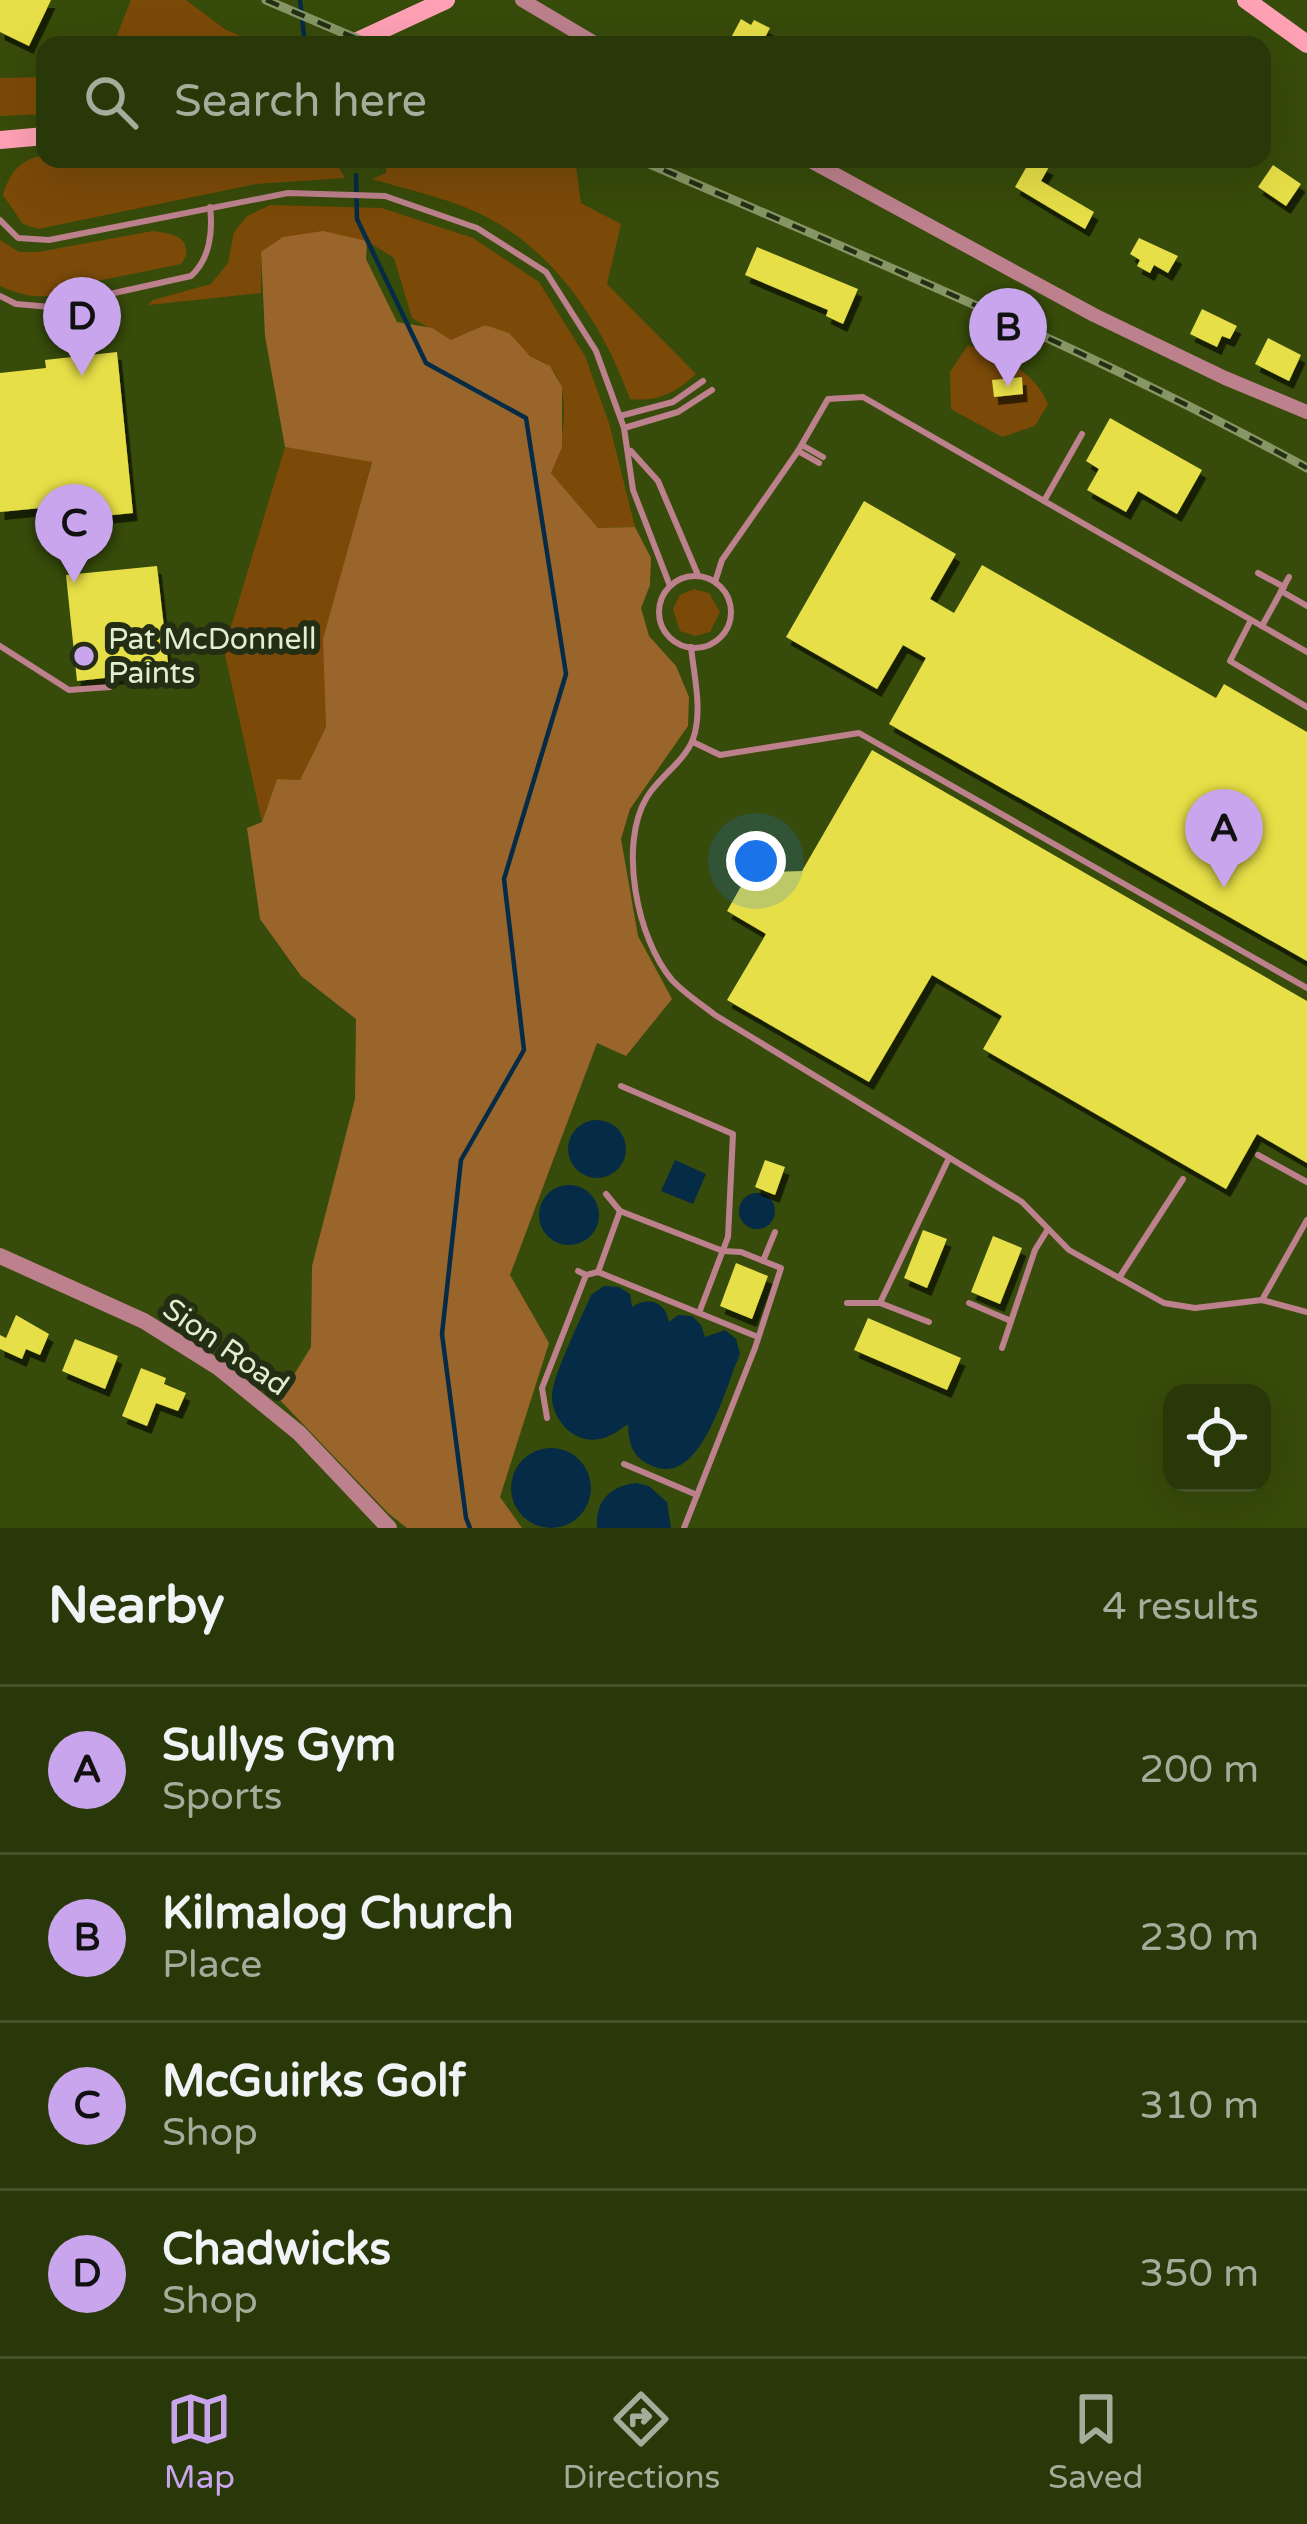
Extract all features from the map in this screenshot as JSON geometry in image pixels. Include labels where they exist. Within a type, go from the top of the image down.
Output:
[{"type":"main road","points":[[368,36],[446,0]]},
{"type":"main road","points":[[1246,0],[1307,44]]},
{"type":"main road","points":[[0,140],[36,137]]},
{"type":"street","points":[[522,0],[583,36]]},
{"type":"street","points":[[825,168],[1094,315],[1307,412]]},
{"type":"street","name":"Sion Road","points":[[0,1256],[144,1321],[219,1368],[298,1433],[389,1528]]},
{"type":"lane","points":[[0,220],[18,238],[49,240],[288,193],[331,192],[385,196],[477,228],[546,272],[596,351],[624,428],[633,490],[670,586]]},
{"type":"lane","points":[[0,296],[16,304],[51,307],[191,276],[202,264],[209,243],[210,207]]},
{"type":"lane","points":[[620,416],[673,403],[703,381]]},
{"type":"lane","points":[[624,428],[678,412],[712,390]]},
{"type":"lane","points":[[715,582],[722,560],[828,399],[862,397],[1307,652]]},
{"type":"lane","points":[[1044,501],[1082,434]]},
{"type":"lane","points":[[629,448],[658,481],[698,576]]},
{"type":"lane","points":[[800,448],[821,460]]},
{"type":"lane","points":[[1258,573],[1307,606]]},
{"type":"lane","points":[[698,576],[715,582],[730,600],[729,624],[714,642],[692,647],[670,638],[660,618],[663,595],[670,586],[698,576]]},
{"type":"lane","points":[[1262,626],[1289,577]]},
{"type":"lane","points":[[1251,620],[1229,661],[1307,707]]},
{"type":"lane","points":[[0,646],[69,690],[110,687]]},
{"type":"lane","points":[[692,647],[697,711],[692,742],[646,798],[635,831],[632,871],[645,928],[671,979],[715,1015],[1022,1202],[1069,1250],[1165,1303],[1195,1308],[1262,1300],[1307,1312]]},
{"type":"lane","points":[[692,742],[720,755],[859,733],[1307,988]]},
{"type":"lane","points":[[621,1086],[734,1134],[728,1237],[699,1313]]},
{"type":"lane","points":[[1258,1155],[1307,1182]]},
{"type":"lane","points":[[880,1303],[949,1158]]},
{"type":"lane","points":[[1119,1278],[1183,1179]]},
{"type":"lane","points":[[606,1193],[620,1211],[781,1268],[684,1528]]},
{"type":"lane","points":[[598,1272],[620,1211]]},
{"type":"lane","points":[[919,1218],[933,1225]]},
{"type":"lane","points":[[1262,1300],[1303,1236],[1307,1220]]},
{"type":"lane","points":[[1002,1348],[1035,1250],[1048,1229]]},
{"type":"lane","points":[[763,1261],[775,1232]]},
{"type":"lane","points":[[890,1251],[900,1256]]},
{"type":"lane","points":[[547,1418],[542,1388],[582,1273],[598,1272],[758,1337]]},
{"type":"lane","points":[[847,1303],[880,1303],[929,1322]]},
{"type":"lane","points":[[969,1303],[1011,1321]]},
{"type":"lane","points":[[624,1465],[697,1495]]},
{"type":"shaded area","points":[[131,0],[186,0],[241,36],[117,36]]},
{"type":"shaded area","points":[[36,77],[36,114],[0,116],[0,78]]},
{"type":"shaded area","points":[[36,158],[36,168],[339,168],[345,178],[256,184],[38,229],[23,224],[3,195],[17,168]]},
{"type":"shaded area","points":[[386,168],[576,168],[581,203],[621,224],[607,284],[696,374],[666,395],[630,399],[586,310],[545,260],[492,220],[451,202],[372,179],[386,173]]},
{"type":"shaded area","points":[[270,205],[382,208],[473,238],[539,282],[585,356],[609,423],[635,527],[598,528],[551,473],[562,433],[564,402],[548,365],[485,325],[451,341],[412,318],[394,258],[367,241],[261,252],[261,293],[148,305],[211,284],[228,263],[234,232],[247,216]]},
{"type":"shaded area","points":[[153,231],[181,239],[186,256],[181,264],[68,287],[68,293],[50,296],[25,295],[0,286],[0,240],[19,252],[38,252]]},
{"type":"shaded area","points":[[323,231],[367,241],[366,259],[397,322],[432,328],[451,340],[485,325],[509,333],[530,356],[550,366],[562,387],[562,447],[551,473],[598,528],[635,527],[651,558],[650,585],[641,608],[649,636],[676,666],[689,697],[688,726],[630,809],[621,839],[638,936],[672,999],[626,1056],[597,1043],[510,1275],[549,1343],[500,1497],[522,1528],[407,1528],[279,1399],[311,1347],[312,1266],[355,1099],[356,1019],[301,976],[260,919],[247,828],[262,822],[277,779],[300,780],[326,727],[323,639],[372,462],[285,447],[265,336],[261,252],[283,237]]},
{"type":"shaded area","points":[[968,345],[1015,366],[1034,382],[1048,404],[1035,426],[1002,437],[951,409],[950,372]]},
{"type":"shaded area","points":[[285,447],[372,461],[324,639],[326,727],[300,780],[277,779],[262,822],[224,650]]},
{"type":"shaded area","points":[[694,589],[709,593],[720,612],[710,632],[695,636],[680,631],[673,609],[680,595]]},
{"type":"water","points":[[597,1120],[618,1128],[626,1149],[618,1170],[597,1178],[576,1170],[568,1149],[576,1128]]},
{"type":"water","points":[[675,1160],[706,1174],[693,1204],[661,1191]]},
{"type":"water","points":[[569,1185],[590,1194],[599,1215],[590,1236],[569,1245],[548,1236],[539,1215],[548,1194]]},
{"type":"water","points":[[757,1193],[769,1199],[775,1211],[769,1223],[757,1229],[745,1223],[739,1211],[745,1199]]},
{"type":"water","points":[[604,1286],[630,1294],[632,1307],[656,1303],[669,1322],[678,1315],[692,1316],[705,1337],[725,1330],[736,1339],[740,1354],[718,1412],[696,1451],[682,1464],[666,1469],[642,1460],[632,1447],[628,1424],[609,1436],[589,1440],[570,1432],[555,1412],[552,1395],[562,1360],[591,1295]]},
{"type":"water","points":[[551,1448],[579,1460],[591,1488],[579,1516],[551,1528],[523,1516],[511,1488],[523,1460]]},
{"type":"water","points":[[636,1483],[649,1486],[667,1502],[671,1528],[597,1528],[606,1496]]},
{"type":"building","points":[[0,0],[51,0],[29,46],[0,32]]},
{"type":"building","points":[[741,19],[770,28],[766,36],[732,36]]},
{"type":"building","points":[[1026,168],[1048,168],[1041,181],[1094,212],[1085,229],[1015,187]]},
{"type":"building","points":[[1271,168],[1301,184],[1286,206],[1258,187]]},
{"type":"building","points":[[1139,238],[1178,256],[1168,273],[1154,265],[1150,273],[1137,266],[1140,260],[1130,254]]},
{"type":"building","points":[[757,247],[858,289],[843,324],[826,316],[828,310],[745,275]]},
{"type":"building","points":[[1202,309],[1237,326],[1230,339],[1222,336],[1217,347],[1190,334]]},
{"type":"building","points":[[1268,338],[1301,355],[1289,381],[1255,364]]},
{"type":"building","points":[[117,352],[133,513],[63,520],[61,506],[0,512],[0,373],[46,368],[45,360]]},
{"type":"building","points":[[1022,377],[1023,394],[994,397],[992,380]]},
{"type":"building","points":[[1110,418],[1202,470],[1177,514],[1138,491],[1126,512],[1087,490],[1099,469],[1086,461]]},
{"type":"building","points":[[864,501],[956,554],[930,599],[954,613],[982,565],[1216,698],[1224,684],[1307,732],[1307,961],[889,724],[926,658],[903,645],[877,689],[786,637]]},
{"type":"building","points":[[157,566],[169,671],[77,681],[66,575]]},
{"type":"building","points":[[872,750],[1307,1001],[1307,1163],[1257,1134],[1226,1189],[983,1049],[1002,1016],[932,975],[869,1082],[727,1000],[766,934],[727,911],[744,873],[802,871]]},
{"type":"building","points":[[765,1160],[785,1167],[775,1195],[755,1187]]},
{"type":"building","points":[[923,1230],[947,1239],[927,1288],[904,1278]]},
{"type":"building","points":[[993,1236],[1022,1248],[1000,1304],[971,1292]]},
{"type":"building","points":[[736,1263],[768,1276],[752,1319],[720,1306]]},
{"type":"building","points":[[16,1315],[49,1334],[40,1355],[26,1349],[22,1359],[0,1349],[0,1335],[6,1338]]},
{"type":"building","points":[[868,1318],[961,1358],[947,1390],[854,1350]]},
{"type":"building","points":[[75,1339],[118,1356],[105,1389],[62,1371]]},
{"type":"building","points":[[141,1368],[186,1393],[178,1411],[156,1403],[147,1426],[122,1416]]},
{"type":"waterway","points":[[300,0],[304,36]]},
{"type":"waterway","points":[[356,175],[357,219],[426,363],[526,418],[566,674],[504,879],[524,1050],[461,1160],[442,1334],[470,1528]]},
{"type":"railway","points":[[266,0],[351,36]]},
{"type":"railway","points":[[659,168],[1060,344],[1307,468]]},
{"type":"place","name":"Chadwicks","points":[[82,376]]},
{"type":"place","name":"Kilmalog Church","points":[[1008,387]]},
{"type":"place","name":"McGuirks Golf","points":[[74,583]]},
{"type":"place","name":"Pat McDonnell Paints","points":[[84,656]]},
{"type":"place","name":"Sullys Gym","points":[[1224,888]]}]
